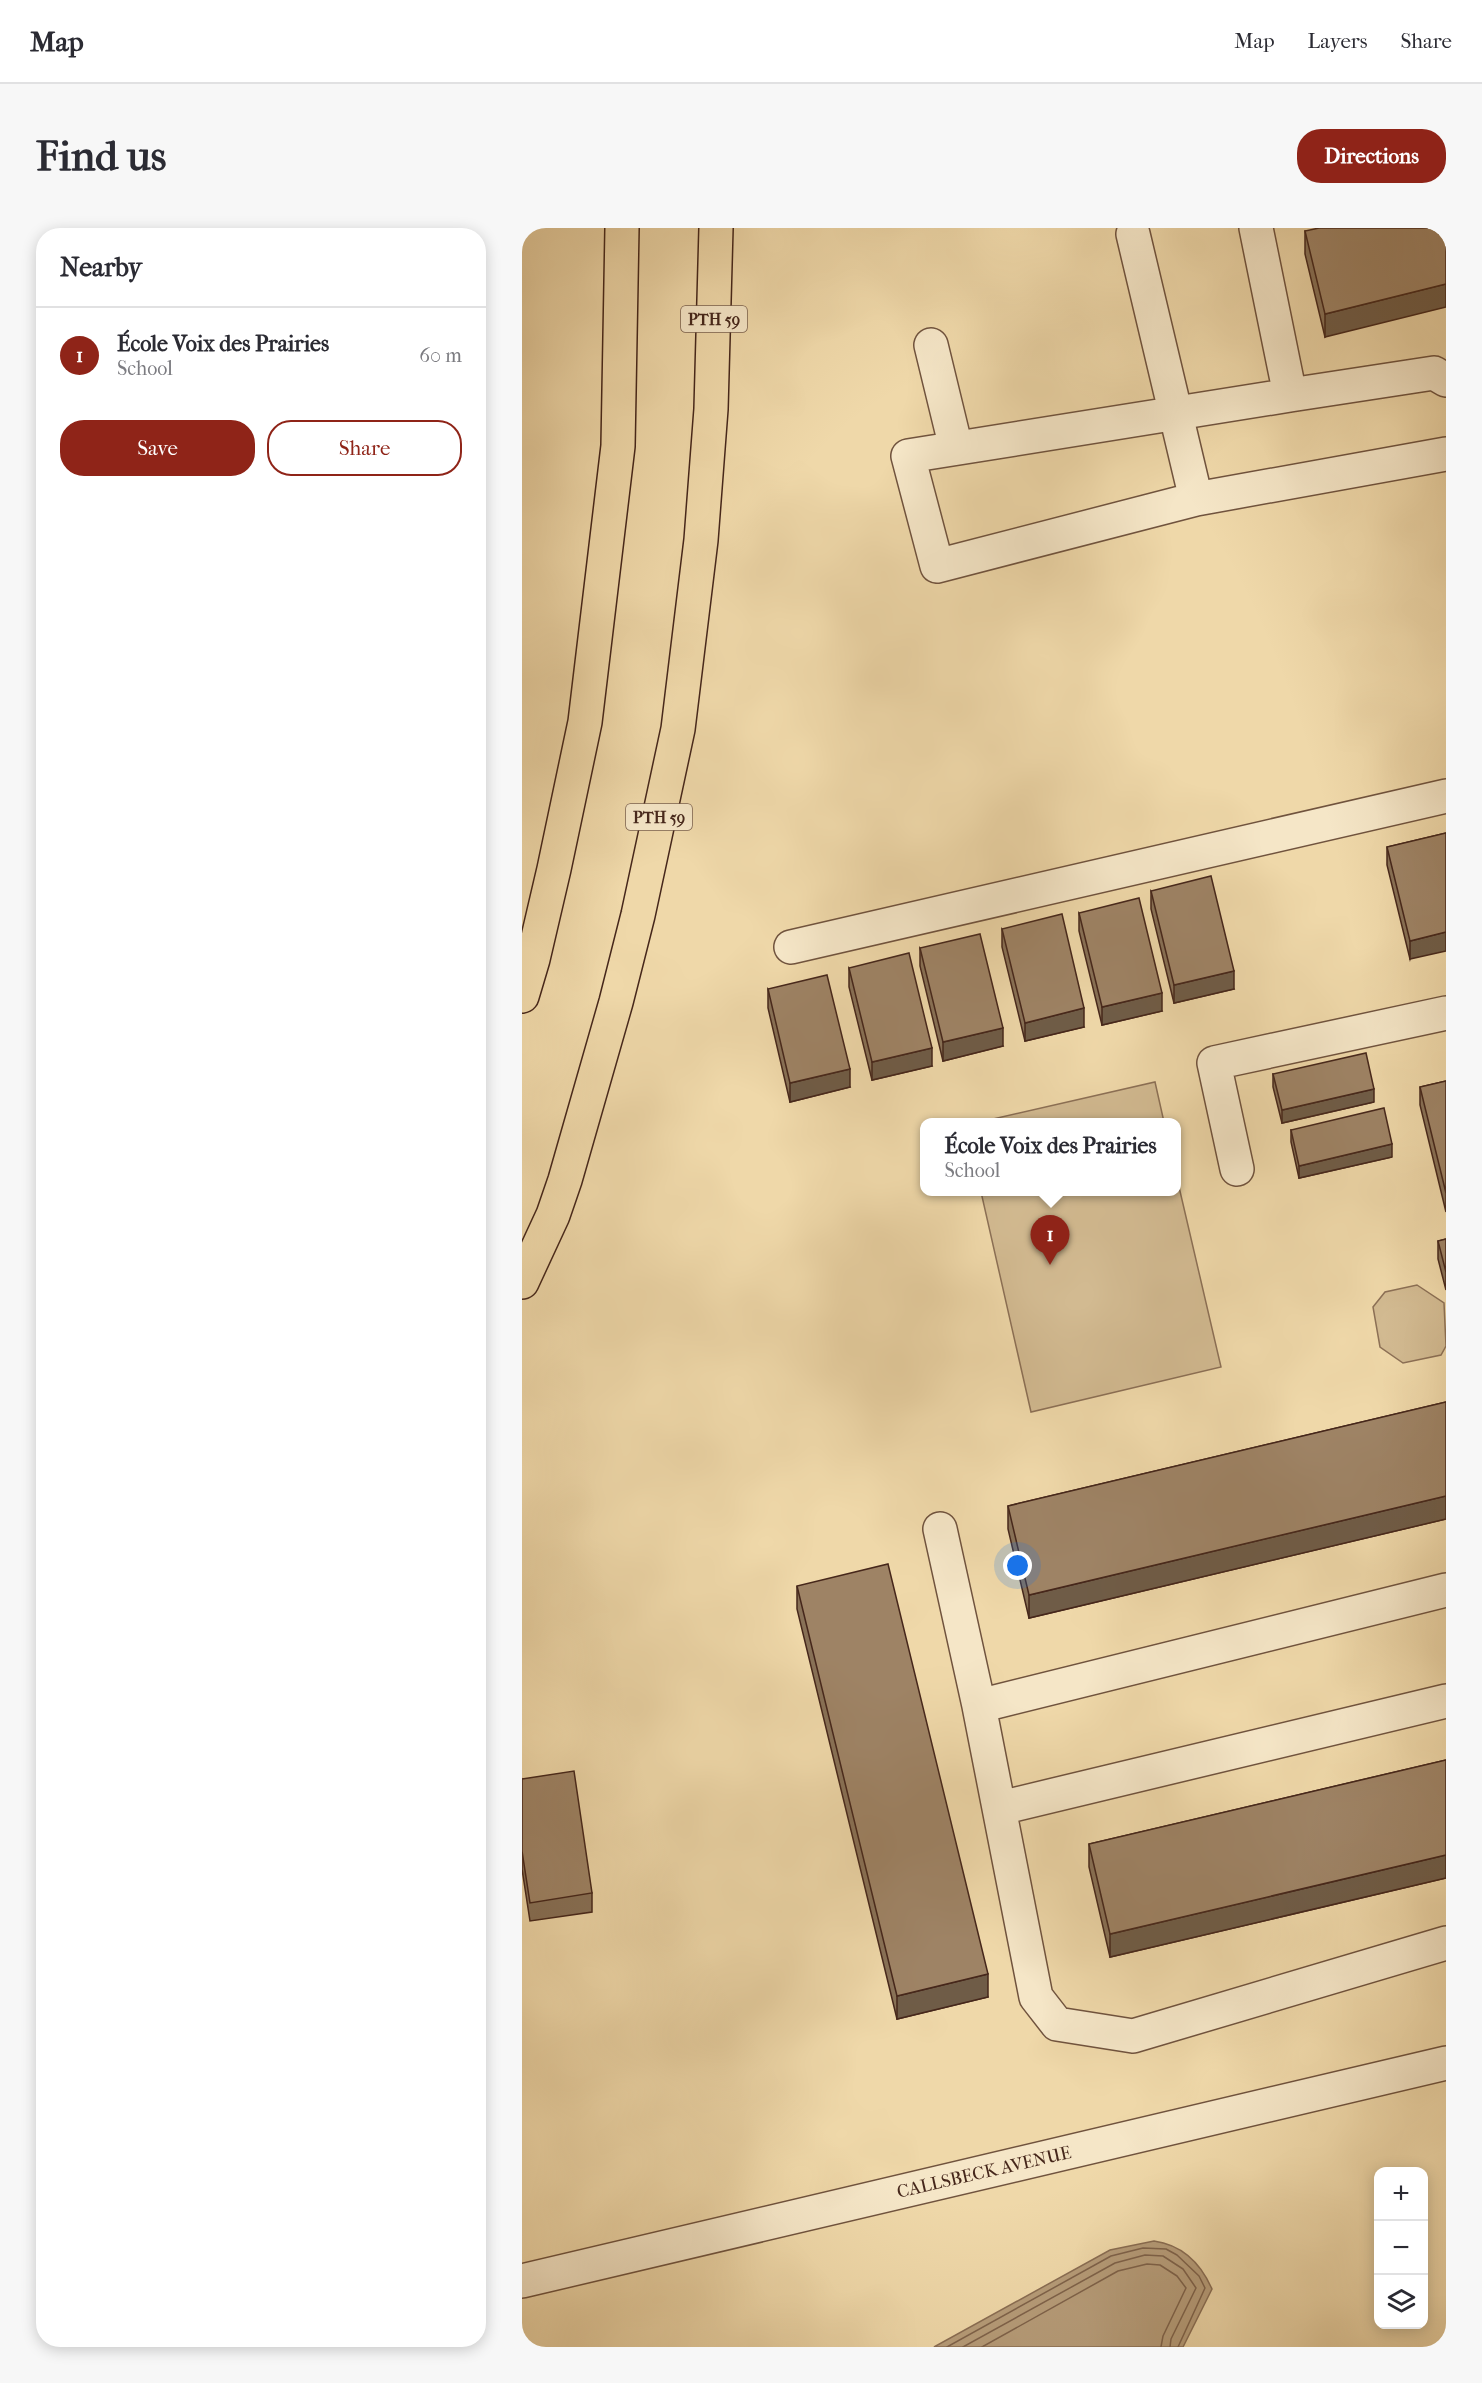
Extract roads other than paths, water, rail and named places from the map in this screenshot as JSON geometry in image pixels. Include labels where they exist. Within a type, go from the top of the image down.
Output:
[{"type":"main road","points":[[522,996],[554,869],[585,722],[618,446],[622,228]]},
{"type":"main road","name":"PTH 59","points":[[522,1282],[556,1207],[616,1002],[638,915],[678,729],[701,540],[711,409],[716,228]]},
{"type":"street","points":[[1256,228],[1290,395]]},
{"type":"street","points":[[1133,234],[1196,499]]},
{"type":"street","points":[[931,345],[956,448]]},
{"type":"street","points":[[1446,380],[1434,373],[908,456],[937,566],[1196,499],[1446,454]]},
{"type":"street","points":[[791,947],[1446,796]]},
{"type":"street","points":[[1237,1169],[1214,1063],[1446,1014]]},
{"type":"street","points":[[940,1529],[1000,1808],[1036,1997],[1057,2024],[1133,2036],[1446,1943]]},
{"type":"street","points":[[979,1706],[1446,1590]]},
{"type":"street","points":[[1000,1808],[1446,1701]]},
{"type":"street","name":"CALLSBECK AVENUE","points":[[522,2281],[1446,2063]]},
{"type":"water","points":[[1154,2241],[1182,2251],[1196,2264],[1212,2289],[1183,2347],[934,2347],[1110,2250]]},
{"type":"place","name":"École Voix des Prairies","points":[[1050,1265]]}]
